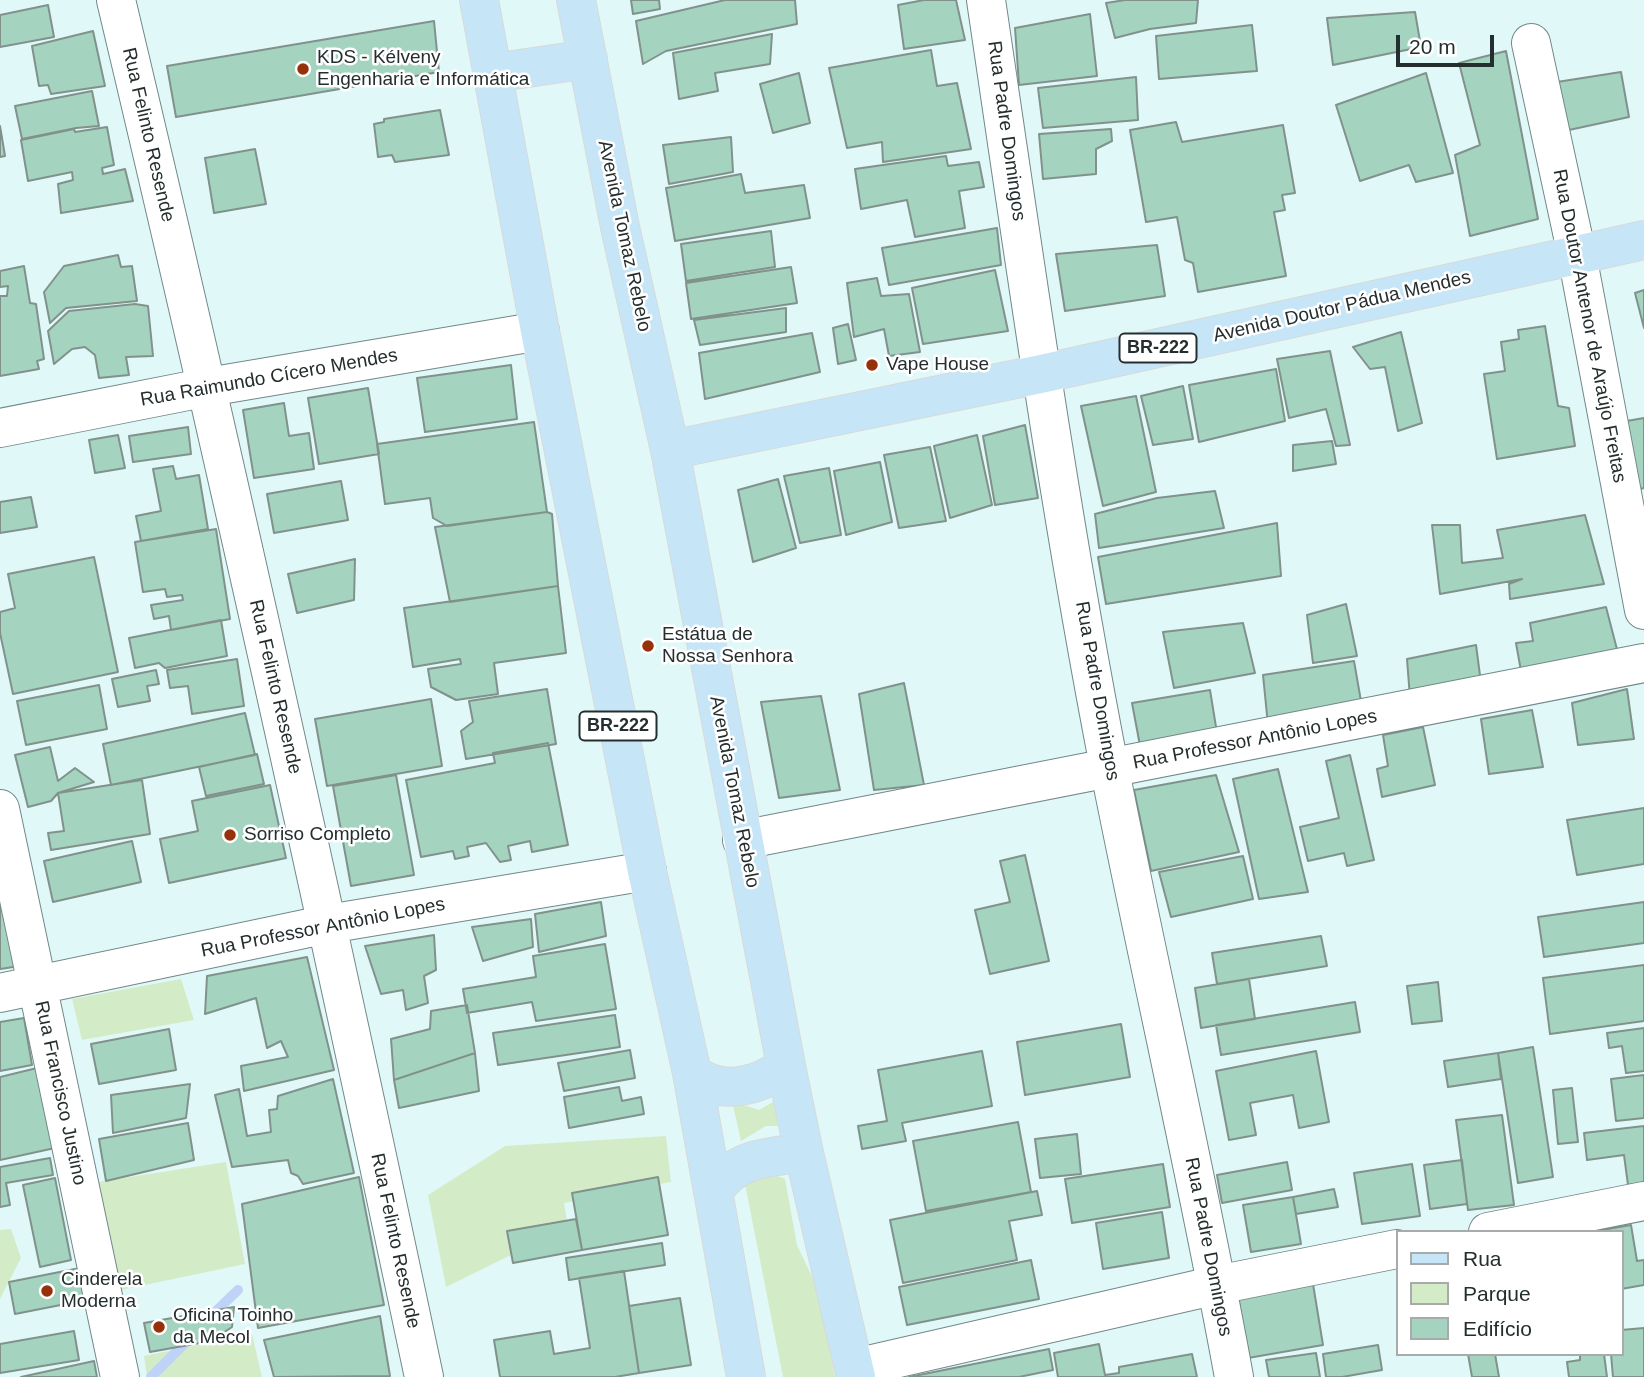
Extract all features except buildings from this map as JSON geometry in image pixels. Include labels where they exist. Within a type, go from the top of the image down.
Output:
[{"type":"main road","points":[[479,0],[494,74],[587,59]]},
{"type":"main road","name":"Avenida Tomaz Rebelo","points":[[576,0],[620,227],[670,450],[786,1066],[856,1373]]},
{"type":"main road","name":"BR-222","points":[[494,74],[540,331],[647,871],[692,1073],[747,1377]]},
{"type":"main road","name":"Avenida Doutor Pádua Mendes","points":[[670,450],[1041,374],[1644,240]]},
{"type":"main road","points":[[692,1073],[701,1080],[737,1087],[769,1079],[786,1066]]},
{"type":"main road","points":[[714,1192],[720,1179],[732,1170],[764,1158],[804,1153]]},
{"type":"street","name":"Rua Felinto Resende","points":[[116,0],[208,387],[328,924],[424,1377]]},
{"type":"street","name":"Rua Padre Domingos","points":[[986,0],[1041,374],[1110,768],[1234,1377]]},
{"type":"street","name":"Rua Doutor Antenor de Araújo Freitas","points":[[1531,43],[1577,255],[1644,610]]},
{"type":"street","name":"Rua Raimundo Cícero Mendes","points":[[0,428],[208,387],[540,331]]},
{"type":"street","name":"Rua Professor Antônio Lopes","points":[[742,840],[1644,663]]},
{"type":"street","name":"Rua Francisco Justino","points":[[0,809],[120,1377]]},
{"type":"street","name":"Rua Professor Antônio Lopes","points":[[0,993],[328,924],[647,871]]},
{"type":"street","points":[[1498,1230],[1644,1201]]},
{"type":"street","points":[[856,1373],[1217,1284],[1396,1250]]},
{"type":"green space","points":[[181,979],[194,1020],[82,1040],[72,999]]},
{"type":"green space","points":[[787,1094],[794,1126],[766,1126],[741,1141],[732,1101],[759,1110]]},
{"type":"green space","points":[[666,1136],[671,1182],[564,1203],[568,1227],[446,1287],[428,1195],[505,1146]]},
{"type":"green space","points":[[226,1162],[245,1264],[121,1290],[98,1182]]},
{"type":"green space","points":[[764,1170],[785,1179],[797,1245],[818,1289],[835,1377],[783,1377],[745,1184]]},
{"type":"green space","points":[[11,1229],[21,1258],[0,1299],[0,1230]]},
{"type":"green space","points":[[252,1334],[262,1377],[147,1377],[144,1356]]},
{"type":"waterway","points":[[210,1317],[238,1290]]},
{"type":"waterway","points":[[151,1377],[190,1338]]},
{"type":"place","name":"KDS - Kélveny Engenharia e Informática","points":[[303,69]]},
{"type":"place","name":"Vape House","points":[[872,365]]},
{"type":"place","name":"Estátua de Nossa Senhora","points":[[648,646]]},
{"type":"place","name":"Sorriso Completo","points":[[230,835]]},
{"type":"place","name":"Cinderela Moderna","points":[[47,1291]]},
{"type":"place","name":"Oficina Toinho da Mecol","points":[[159,1327]]}]
